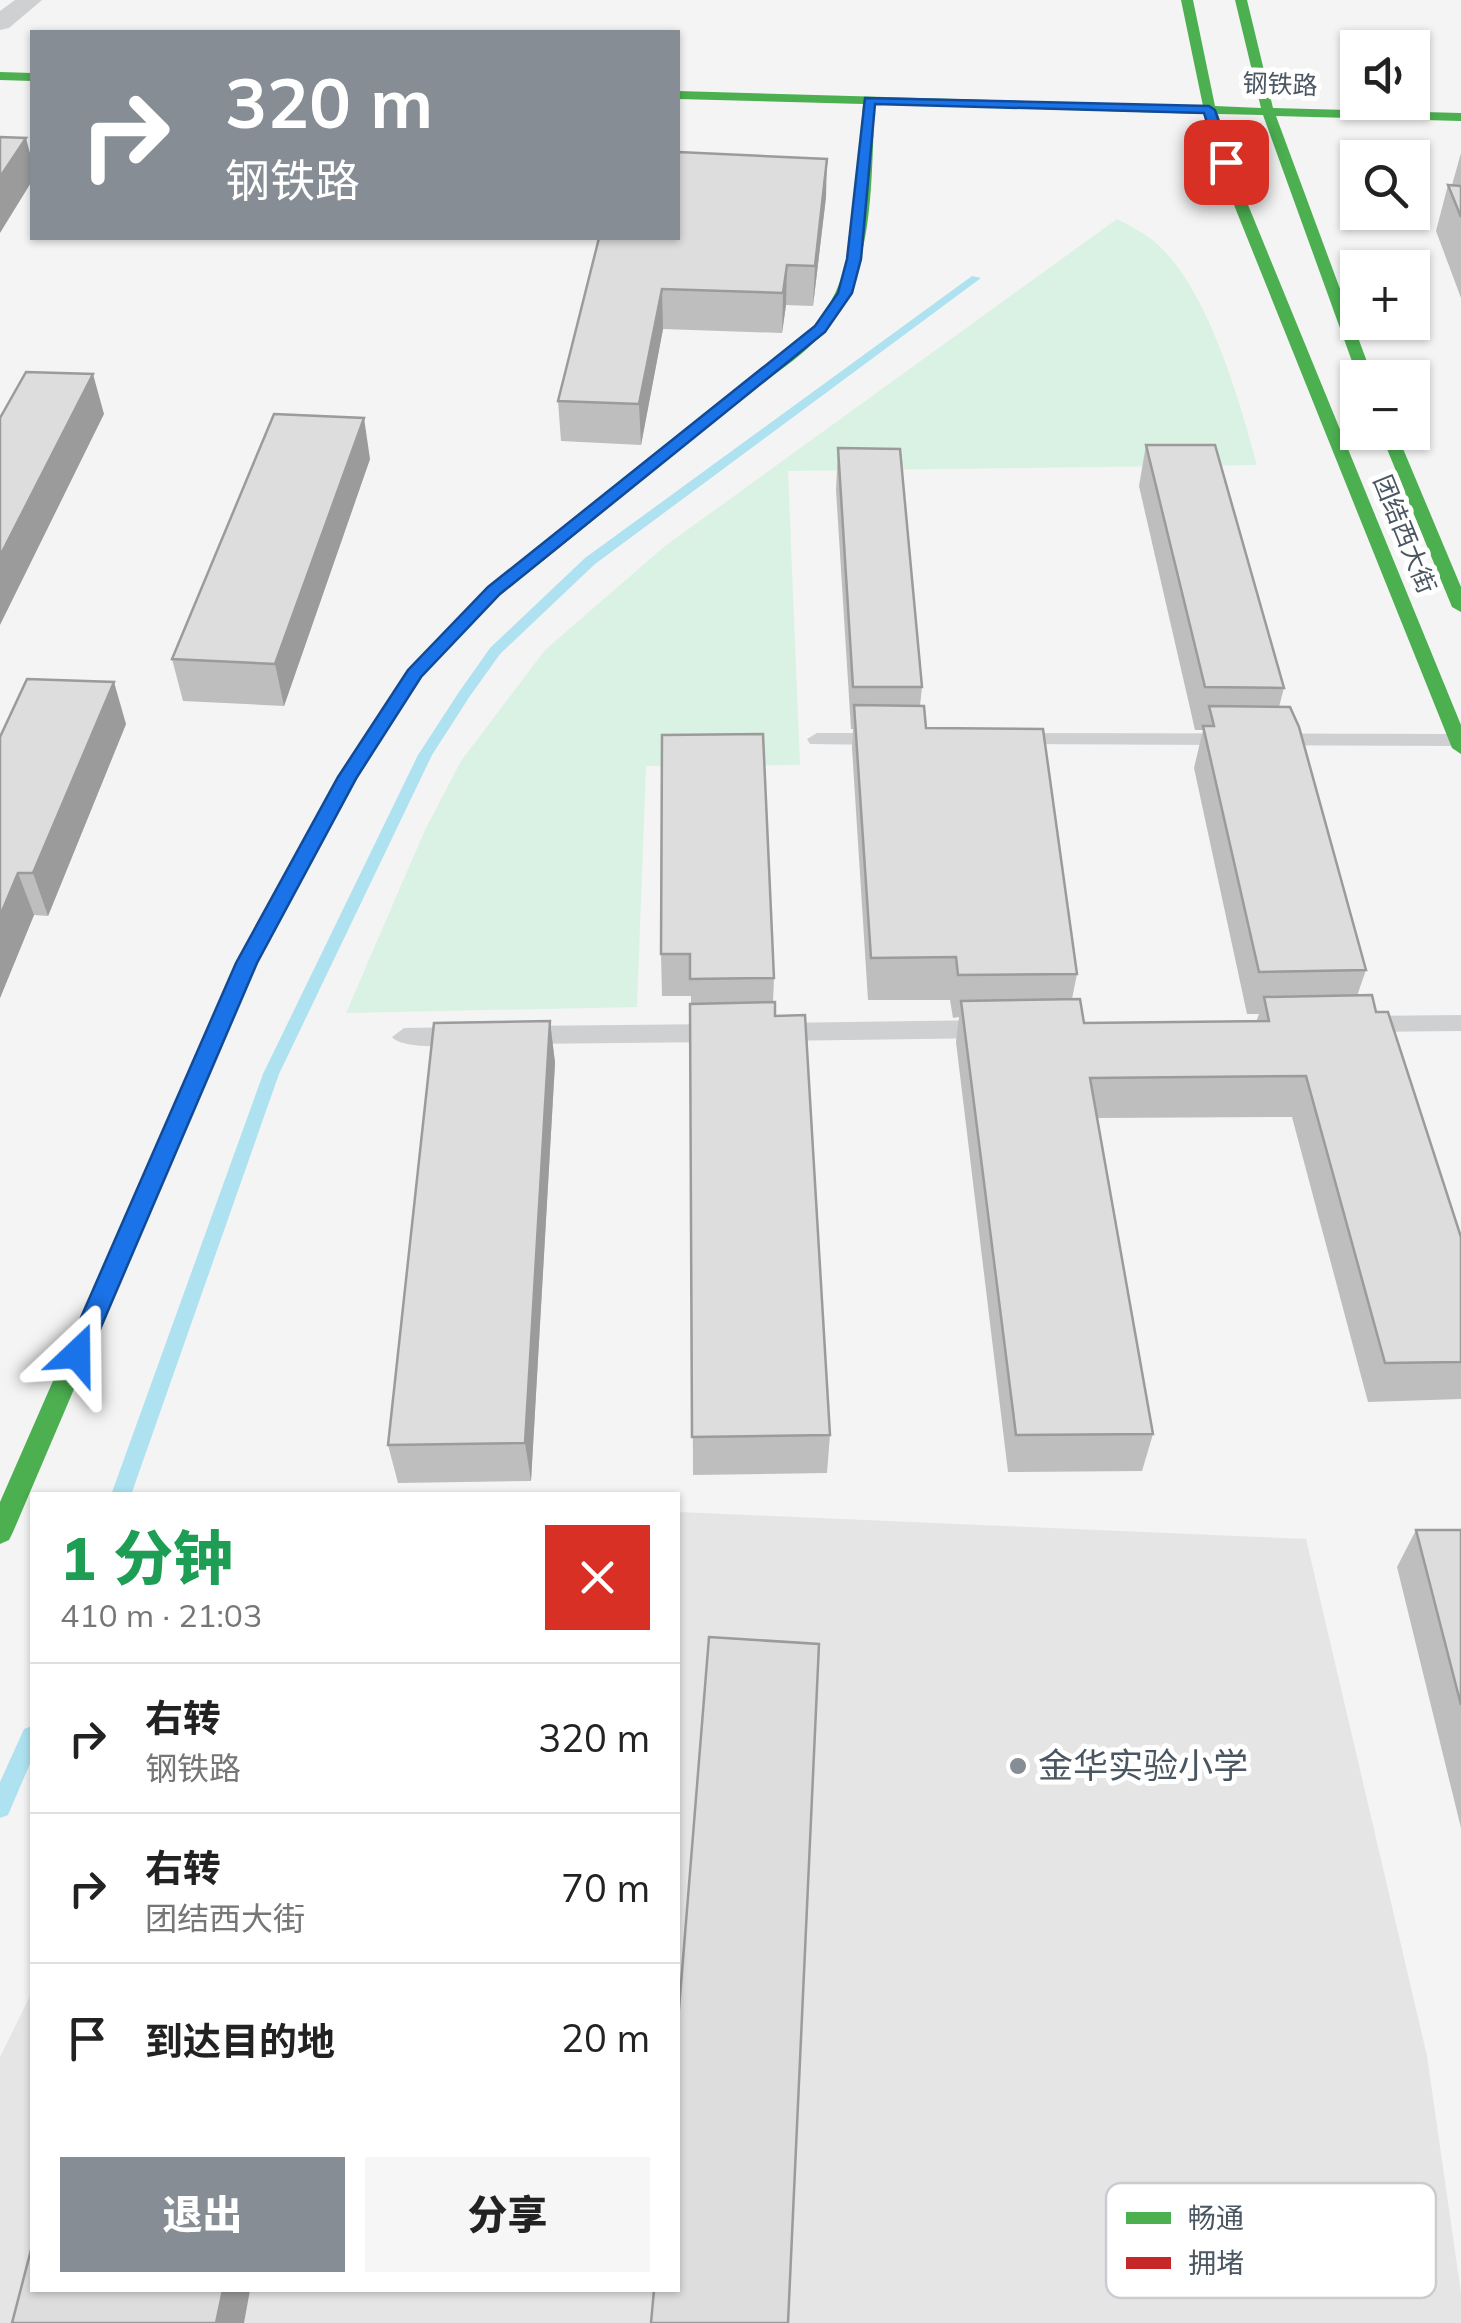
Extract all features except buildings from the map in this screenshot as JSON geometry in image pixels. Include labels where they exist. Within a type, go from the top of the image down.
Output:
[{"type":"main road","name":"团结西大街","points":[[1187,0],[1206,99],[1236,195],[1459,744]]},
{"type":"main road","points":[[1242,0],[1264,100],[1359,360]]},
{"type":"main road","points":[[0,55],[30,56]]},
{"type":"main road","name":"钢铁路","points":[[680,73],[1206,99]]},
{"type":"main road","points":[[0,76],[30,77]]},
{"type":"main road","points":[[1430,93],[1461,94]]},
{"type":"main road","name":"钢铁路","points":[[1264,100],[1340,94]]},
{"type":"main road","name":"钢铁路","points":[[680,95],[869,100],[1264,100],[1461,116]]},
{"type":"main road","points":[[0,1532],[246,963],[348,777],[414,674],[494,591],[820,329],[845,293],[854,259],[869,100]]},
{"type":"main road","name":"团结西大街","points":[[1395,450],[1461,608]]},
{"type":"street","points":[[0,23],[30,0]]},
{"type":"lane","points":[[817,739],[914,739]]},
{"type":"lane","points":[[992,739],[1459,744]]},
{"type":"lane","points":[[1342,1025],[1461,1023]]},
{"type":"lane","points":[[404,1036],[1022,1029]]},
{"type":"shaded area","name":"金华实验小学","points":[[680,1512],[1306,1539],[1427,2056],[1461,2293],[1461,2323],[0,2323],[0,2057],[30,1996],[30,2292],[680,2292]]},
{"type":"green space","points":[[1117,219],[1151,239],[1171,258],[1188,283],[1218,343],[1257,465],[788,471],[800,765],[646,766],[637,1007],[346,1013],[425,830],[461,761],[545,650],[665,546]]},
{"type":"waterway","points":[[122,1492],[271,1074],[425,755],[464,695],[495,651],[590,561],[976,278]]},
{"type":"waterway","points":[[0,1807],[30,1740]]},
{"type":"traffic: fast","points":[[1187,0],[1203,87],[1237,195],[1461,748]]},
{"type":"traffic: fast","points":[[1241,0],[1259,86],[1359,360]]},
{"type":"traffic: fast","points":[[0,76],[30,77]]},
{"type":"traffic: fast","points":[[680,95],[1461,117]]},
{"type":"traffic: fast","points":[[743,391],[793,353],[820,328],[836,306],[847,280],[861,220],[869,100]]},
{"type":"traffic: fast","points":[[1396,450],[1461,607]]},
{"type":"traffic: fast","points":[[0,1532],[246,963],[348,777],[414,673],[494,591],[533,560]]},
{"type":"traffic: jam","points":[[533,560],[743,391]]},
{"type":"place","name":"金华实验小学","points":[[1018,1766]]},
{"type":"route","points":[[77,1354],[246,963],[348,777],[414,674],[494,591],[820,329],[845,293],[854,259],[869,100],[1209,110],[1226,162]]}]
